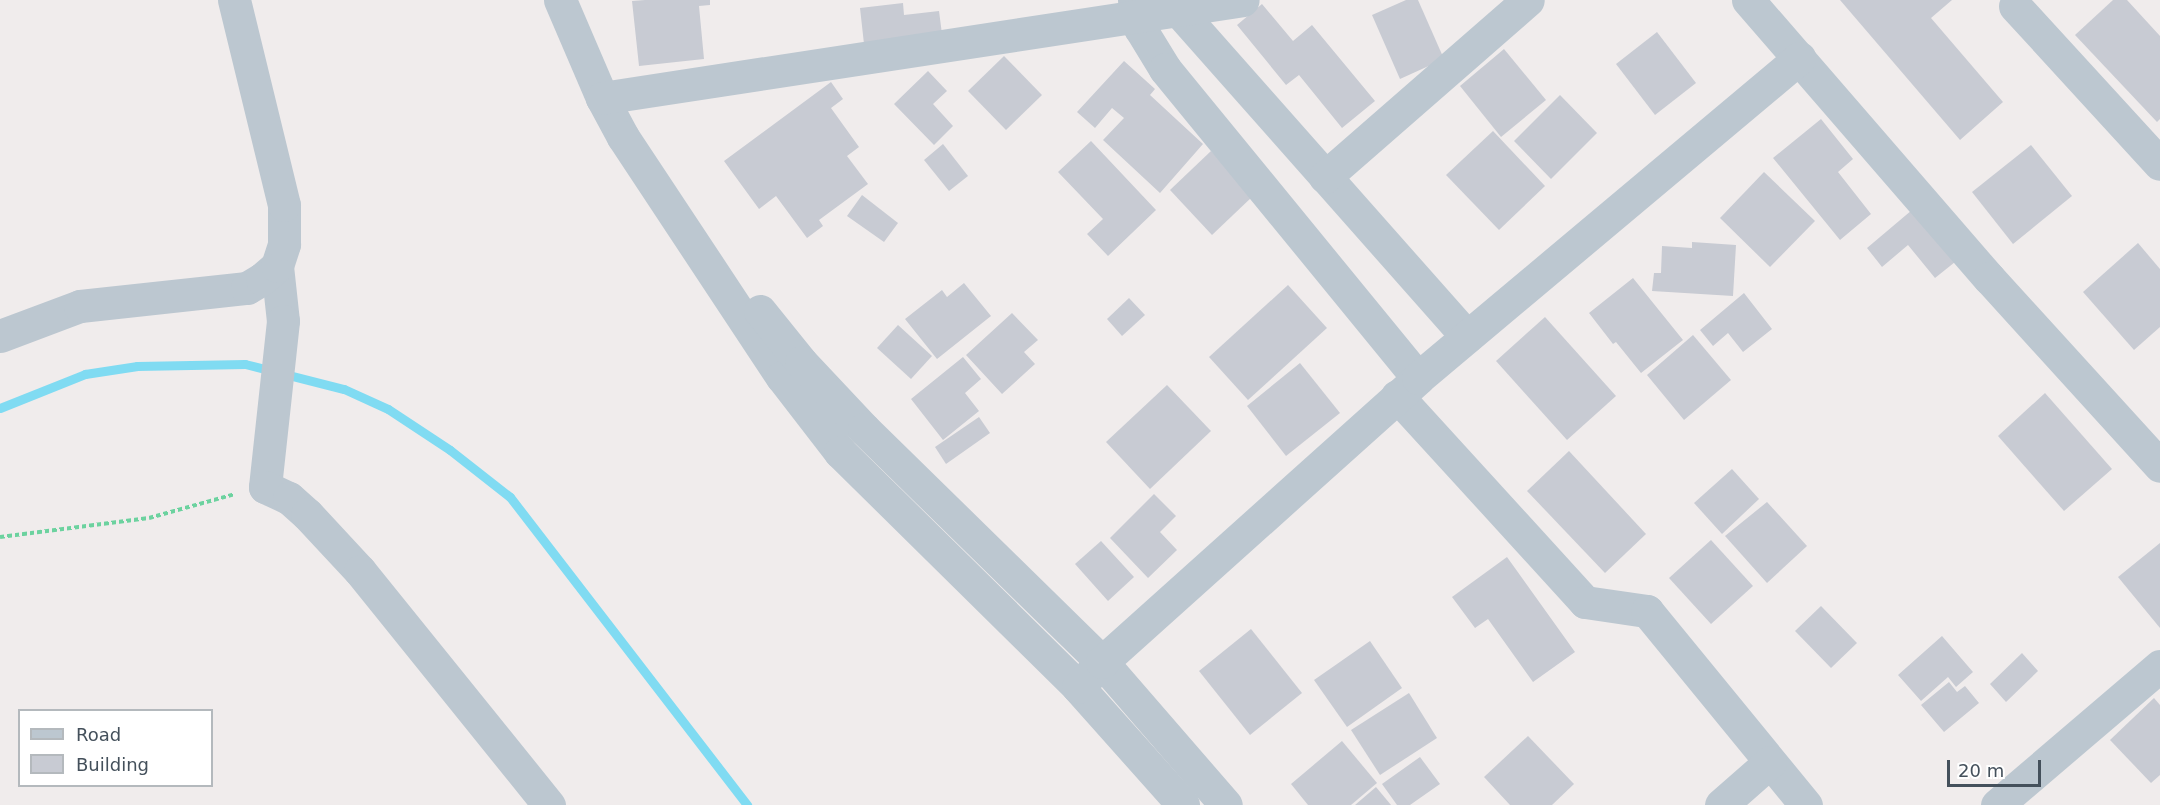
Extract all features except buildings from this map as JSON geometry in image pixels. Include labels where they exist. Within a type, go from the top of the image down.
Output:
[{"type":"street","points":[[234,0],[284,205],[284,244],[277,266],[282,291],[280,344],[265,487],[289,498],[360,571],[549,805]]},
{"type":"street","points":[[560,0],[602,98],[623,137],[730,302],[782,377],[840,452],[1078,687],[1183,805]]},
{"type":"street","points":[[602,98],[1136,8],[1178,10],[1243,0]]},
{"type":"street","points":[[1325,177],[1528,0]]},
{"type":"street","points":[[1748,0],[1989,278],[2160,466]]},
{"type":"street","points":[[2015,6],[2160,164]]},
{"type":"street","points":[[1136,8],[1149,46],[1165,69],[1408,387],[1585,602],[1647,611],[1806,805]]},
{"type":"street","points":[[1178,10],[1467,337]]},
{"type":"street","points":[[1078,687],[1102,662],[1408,387],[1799,58]]},
{"type":"street","points":[[672,210],[801,362],[864,429],[1102,662],[1226,805]]},
{"type":"street","points":[[0,336],[80,306],[247,288],[277,266]]},
{"type":"street","points":[[1997,805],[2160,666]]},
{"type":"street","points":[[1721,805],[1770,762]]},
{"type":"path","points":[[0,537],[149,518],[265,487]]},
{"type":"waterway","points":[[0,408],[85,374],[137,366],[245,364],[344,389],[388,409],[450,450],[510,497],[747,805]]}]
